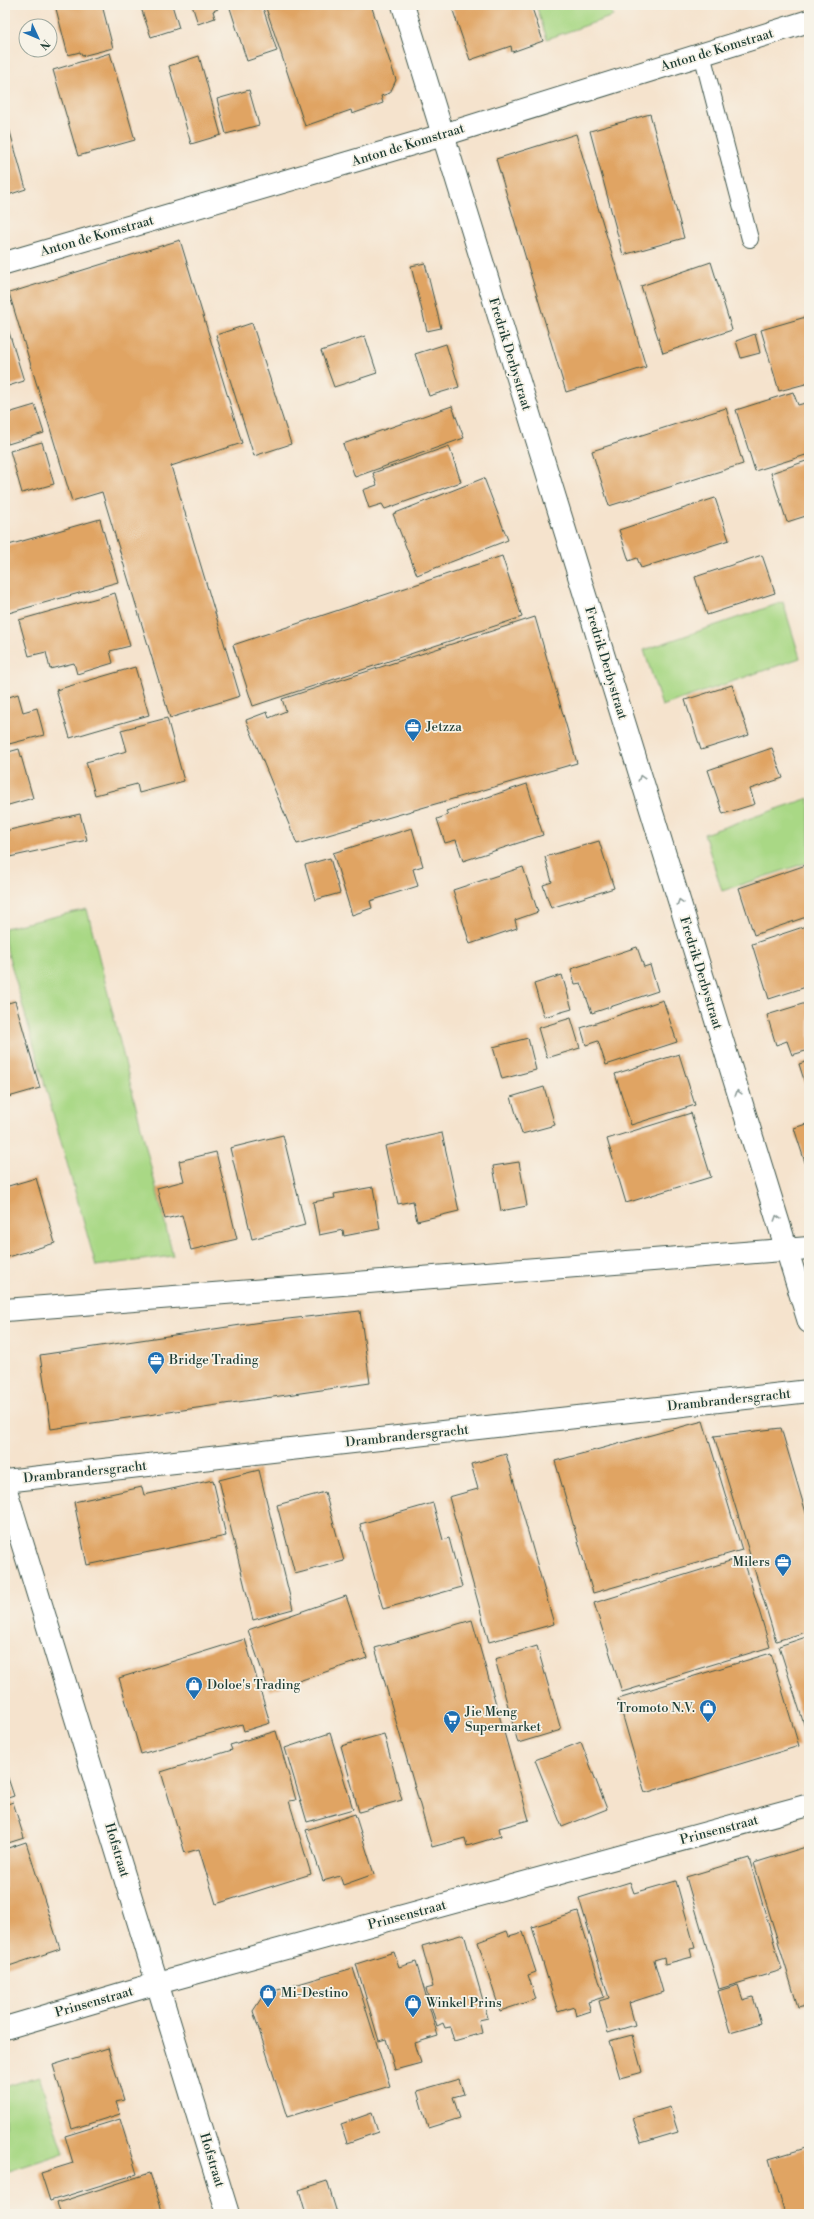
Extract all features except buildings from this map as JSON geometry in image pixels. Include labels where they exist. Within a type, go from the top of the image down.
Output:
[{"type":"street","name":"Fredrik Derbystraat","points":[[403,5],[809,1322]]},
{"type":"street","name":"Anton de Komstraat","points":[[5,263],[443,135],[809,21]]},
{"type":"street","points":[[5,1310],[787,1251],[809,1248]]},
{"type":"street","name":"Drambrandersgracht","points":[[5,1481],[809,1391]]},
{"type":"street","name":"Hofstraat","points":[[5,1487],[228,2214]]},
{"type":"street","name":"Prinsenstraat","points":[[5,2028],[158,1983],[809,1805]]},
{"type":"lane","points":[[702,54],[750,239]]},
{"type":"green space","points":[[536,5],[609,5],[613,16],[547,39]]},
{"type":"green space","points":[[783,602],[800,658],[662,706],[644,650]]},
{"type":"green space","points":[[809,798],[809,862],[722,891],[704,834]]},
{"type":"green space","points":[[87,909],[173,1256],[96,1266],[5,943],[5,928]]},
{"type":"green space","points":[[39,2076],[64,2153],[9,2171],[5,2158],[5,2087]]},
{"type":"place","name":"Jetzza","points":[[413,742]]},
{"type":"place","name":"Bridge Trading","points":[[156,1375]]},
{"type":"place","name":"Milers","points":[[783,1577]]},
{"type":"place","name":"Doloe's Trading","points":[[194,1700]]},
{"type":"place","name":"Tromoto N.V.","points":[[708,1723]]},
{"type":"place","name":"Jie Meng Supermarket","points":[[452,1734]]},
{"type":"place","name":"Mi-Destino","points":[[268,2008]]},
{"type":"place","name":"Winkel Prins","points":[[413,2018]]}]
